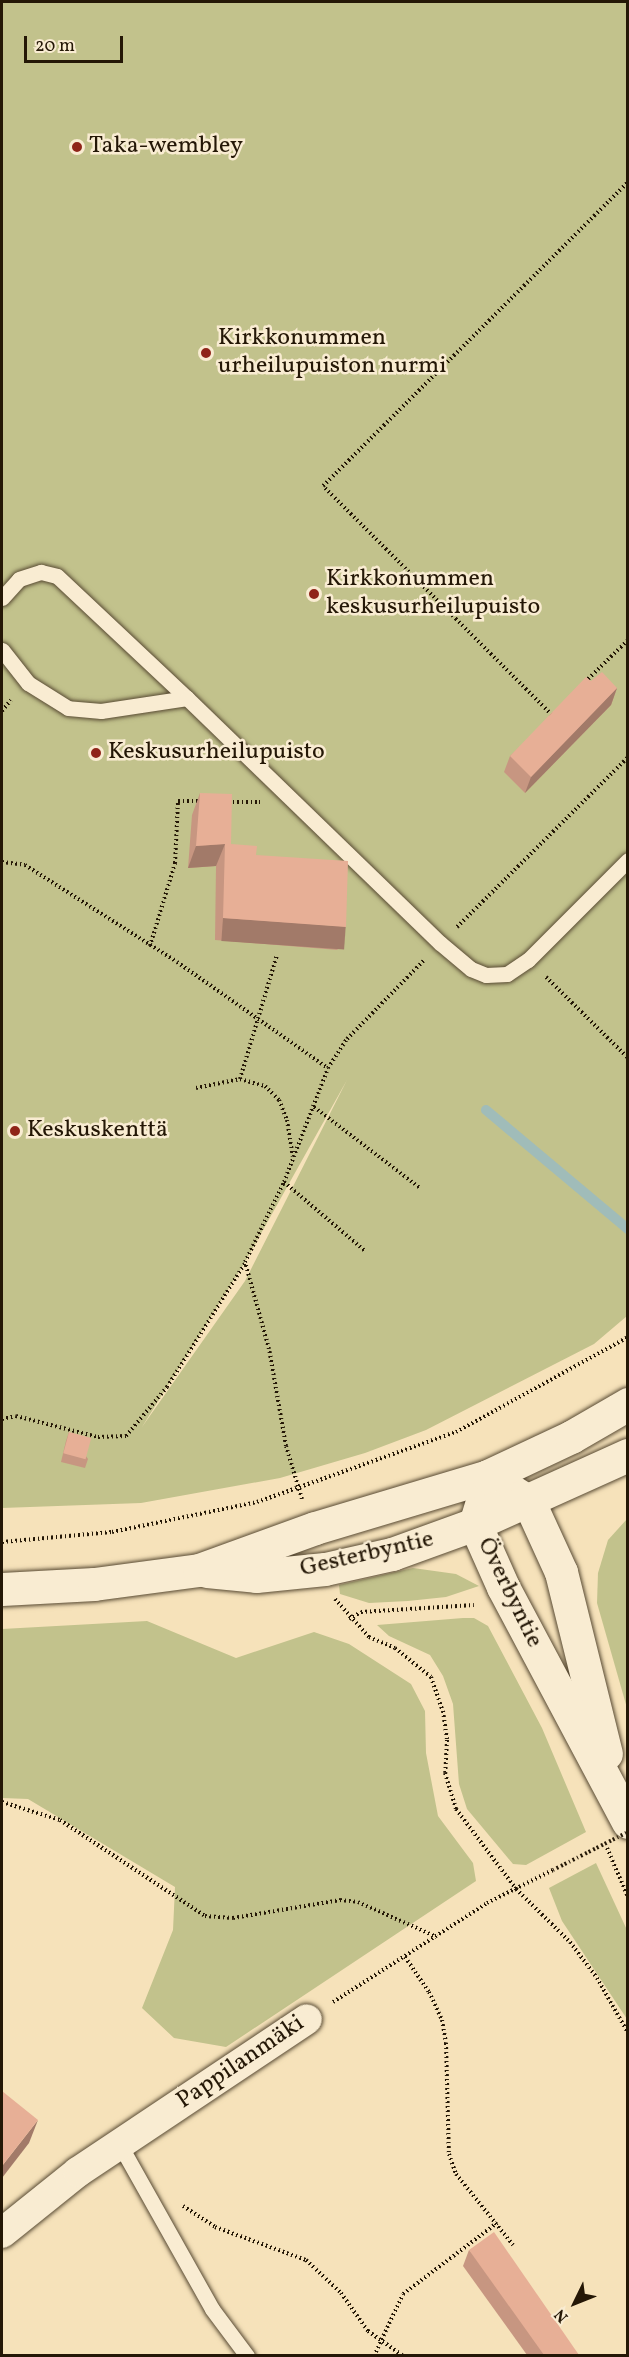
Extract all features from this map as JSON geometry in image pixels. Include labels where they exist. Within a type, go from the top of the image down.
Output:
[{"type":"street","name":"Gesterbyntie","points":[[2,1589],[94,1584],[199,1570],[315,1528],[488,1476],[571,1437],[627,1404]]},
{"type":"street","name":"Gesterbyntie","points":[[199,1570],[256,1576],[325,1569],[392,1554],[529,1502],[627,1455]]},
{"type":"street","points":[[488,1476],[529,1502]]},
{"type":"street","name":"Överbyntie","points":[[488,1476],[475,1524],[503,1587],[616,1819]]},
{"type":"street","name":"Överbyntie","points":[[529,1502],[561,1572],[616,1819]]},
{"type":"street","name":"Pappilanmäki","points":[[2,2233],[78,2172],[307,2019]]},
{"type":"lane","points":[[2,594],[18,579],[40,572],[57,576],[299,803],[440,944],[471,969],[486,975],[507,974],[528,960],[627,860]]},
{"type":"lane","points":[[2,650],[27,683],[68,708],[101,711],[187,698]]},
{"type":"lane","points":[[120,2145],[212,2309],[247,2355]]},
{"type":"path","points":[[561,707],[552,715],[323,486],[627,182]]},
{"type":"path","points":[[577,690],[627,640]]},
{"type":"path","points":[[2,1419],[16,1416],[98,1437],[126,1436],[167,1387],[245,1262],[284,1182],[328,1068],[347,1040],[627,757]]},
{"type":"path","points":[[150,946],[175,863],[178,801],[211,801]]},
{"type":"path","points":[[222,802],[299,803]]},
{"type":"path","points":[[2,862],[24,864],[150,946],[328,1068]]},
{"type":"path","points":[[240,1079],[260,1020],[278,955]]},
{"type":"path","points":[[528,960],[627,1058]]},
{"type":"path","points":[[196,1088],[240,1079],[266,1086],[279,1100],[287,1120],[294,1157]]},
{"type":"path","points":[[314,1107],[420,1188]]},
{"type":"path","points":[[284,1182],[365,1251]]},
{"type":"path","points":[[245,1262],[269,1349],[298,1488]]},
{"type":"path","points":[[2,1542],[112,1532],[257,1502],[456,1432],[627,1337]]},
{"type":"path","points":[[479,1608],[473,1605],[415,1612],[361,1612],[349,1619],[369,1637],[417,1663],[431,1677],[442,1710],[447,1740],[445,1773],[456,1809],[516,1889],[570,1942],[597,1978],[627,2033]]},
{"type":"path","points":[[2,1802],[60,1820],[205,1916],[233,1918],[340,1900],[358,1902],[437,1937]]},
{"type":"path","points":[[616,1819],[627,1898]]},
{"type":"path","name":"Pappilanmäki","points":[[307,2019],[487,1903],[627,1832]]},
{"type":"path","points":[[405,1957],[429,1992],[442,2020],[446,2043],[449,2154],[465,2188],[497,2223],[513,2245]]},
{"type":"path","points":[[178,2203],[215,2227],[306,2260],[341,2293],[368,2331],[403,2355]]},
{"type":"path","points":[[374,2355],[403,2294],[497,2223]]},
{"type":"green space","name":"Kirkkonummen keskusurheilupuisto","points":[[2,2],[627,2],[627,1316],[594,1344],[426,1430],[365,1453],[280,1478],[141,1503],[2,1508]],"holes":[[[347,1080],[245,1281],[142,1427],[245,1262]]]},
{"type":"green space","points":[[627,1519],[627,1708],[597,1603],[598,1573],[608,1540]]},
{"type":"green space","points":[[413,1568],[456,1574],[479,1586],[446,1597],[408,1601],[369,1603],[340,1594],[339,1585]]},
{"type":"green space","points":[[474,1618],[488,1626],[542,1728],[586,1832],[526,1865],[513,1864],[467,1809],[459,1784],[453,1704],[443,1676],[430,1655],[389,1636],[377,1625]]},
{"type":"green space","points":[[147,1621],[236,1658],[314,1632],[349,1644],[411,1684],[425,1711],[426,1753],[438,1816],[473,1863],[476,1881],[226,2047],[174,2038],[142,2008],[173,1930],[175,1887],[28,1799],[2,1798],[2,1629]]},
{"type":"green space","points":[[596,1863],[627,1930],[627,2019],[562,1921],[549,1888]]},
{"type":"building","points":[[602,672],[617,688],[531,777],[510,756],[586,677],[591,681]]},
{"type":"building","points":[[200,793],[232,794],[231,844],[257,846],[256,855],[348,861],[346,927],[223,918],[225,844],[196,846]]},
{"type":"building","points":[[69,1432],[91,1438],[86,1459],[63,1453]]},
{"type":"building","points":[[2,2091],[38,2120],[2,2166]]},
{"type":"building","points":[[494,2232],[579,2355],[544,2355],[469,2250]]},
{"type":"waterway","points":[[486,1110],[628,1229]]},
{"type":"place","name":"Taka-wembley","points":[[77,147]]},
{"type":"place","name":"Kirkkonummen urheilupuiston nurmi","points":[[206,353]]},
{"type":"place","name":"Kirkkonummen keskusurheilupuisto","points":[[314,594]]},
{"type":"place","name":"Keskusurheilupuisto","points":[[96,753]]},
{"type":"place","name":"Keskuskenttä","points":[[15,1131]]}]
